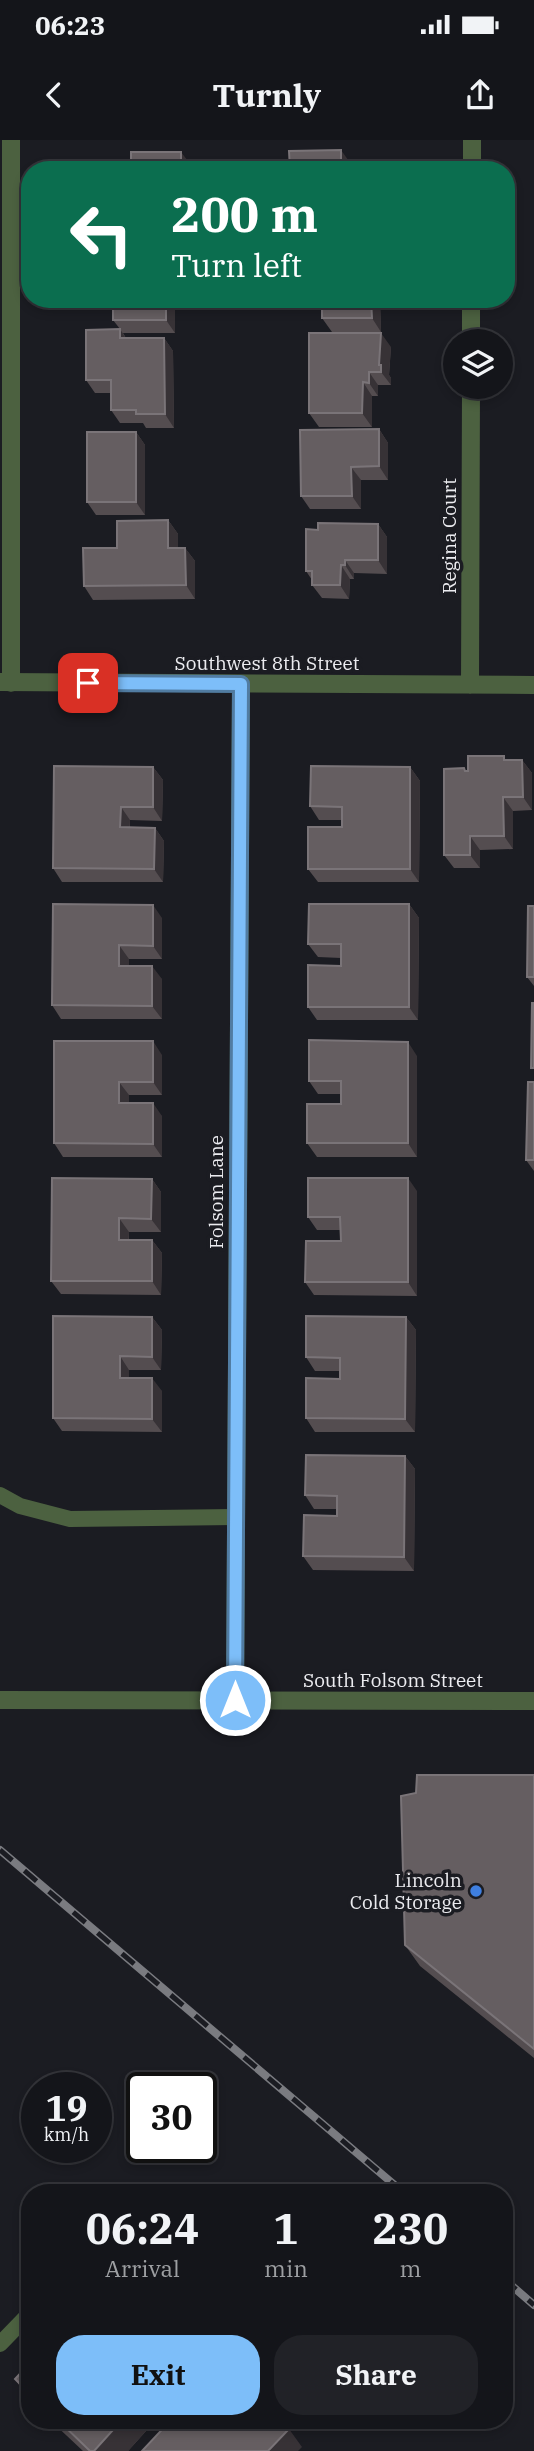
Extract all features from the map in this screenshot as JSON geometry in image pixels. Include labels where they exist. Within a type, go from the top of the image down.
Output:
[{"type":"street","points":[[6,682],[11,140]]},
{"type":"street","points":[[472,140],[472,161]]},
{"type":"street","points":[[471,308],[471,329]]},
{"type":"street","name":"Regina Court","points":[[470,685],[471,399]]},
{"type":"street","name":"Southwest 8th Street","points":[[6,682],[534,685]]},
{"type":"street","name":"Folsom Lane","points":[[235,1700],[241,684]]},
{"type":"street","name":"South Folsom Street","points":[[0,1700],[534,1701]]},
{"type":"lane","points":[[0,1495],[20,1506],[70,1519],[235,1517]]},
{"type":"lane","points":[[0,2344],[21,2322]]},
{"type":"building","points":[[341,150],[341,161],[290,161],[289,151]]},
{"type":"building","points":[[131,152],[181,152],[181,161],[131,161]]},
{"type":"building","points":[[113,308],[166,308],[166,320],[113,320]]},
{"type":"building","points":[[322,308],[371,308],[372,318],[322,318]]},
{"type":"building","points":[[120,329],[120,338],[164,338],[165,414],[136,414],[136,410],[111,410],[111,380],[86,380],[86,330]]},
{"type":"building","points":[[309,333],[381,333],[381,372],[369,372],[369,383],[363,382],[362,413],[309,413]]},
{"type":"building","points":[[379,429],[379,466],[351,467],[352,496],[301,496],[300,430]]},
{"type":"building","points":[[87,432],[136,432],[136,502],[87,502]]},
{"type":"building","points":[[168,520],[168,548],[185,548],[186,585],[84,586],[83,548],[117,548],[117,521]]},
{"type":"building","points":[[318,523],[378,524],[378,560],[345,560],[345,565],[341,565],[340,585],[312,585],[312,571],[306,571],[306,529],[318,530]]},
{"type":"building","points":[[468,756],[504,756],[504,760],[522,760],[523,797],[503,797],[504,836],[470,836],[470,855],[444,855],[444,769],[464,768],[468,771]]},
{"type":"building","points":[[54,766],[153,767],[153,807],[121,807],[120,827],[155,828],[154,869],[53,868]]},
{"type":"building","points":[[311,766],[410,767],[410,869],[308,869],[308,827],[342,827],[342,807],[310,806]]},
{"type":"building","points":[[53,904],[153,905],[153,946],[119,945],[119,966],[152,966],[152,1006],[52,1005]]},
{"type":"building","points":[[309,904],[409,904],[409,1007],[308,1007],[308,965],[341,966],[341,944],[308,944]]},
{"type":"building","points":[[528,906],[534,906],[534,977],[527,977]]},
{"type":"building","points":[[534,1003],[534,1068],[531,1068]]},
{"type":"building","points":[[309,1040],[408,1042],[408,1143],[307,1143],[307,1104],[341,1104],[341,1081],[309,1081]]},
{"type":"building","points":[[54,1041],[153,1041],[153,1082],[119,1082],[119,1103],[153,1103],[153,1144],[54,1143]]},
{"type":"building","points":[[528,1082],[534,1082],[534,1160],[526,1160]]},
{"type":"building","points":[[52,1178],[152,1179],[151,1219],[119,1218],[119,1240],[152,1240],[152,1281],[51,1281]]},
{"type":"building","points":[[308,1178],[408,1178],[408,1282],[305,1282],[306,1241],[341,1241],[340,1217],[308,1217]]},
{"type":"building","points":[[53,1316],[152,1317],[152,1357],[120,1356],[120,1378],[152,1378],[152,1419],[53,1418]]},
{"type":"building","points":[[306,1316],[406,1317],[405,1419],[306,1418],[306,1378],[340,1379],[340,1358],[306,1357]]},
{"type":"building","points":[[306,1455],[405,1456],[404,1557],[303,1556],[304,1515],[337,1516],[337,1496],[305,1495]]},
{"type":"building","name":"Lincoln Cold Storage","points":[[417,1775],[534,1775],[534,2049],[405,1945],[401,1796],[416,1793]]},
{"type":"building","points":[[21,2373],[21,2385],[15,2379]]},
{"type":"building","points":[[67,2429],[114,2429],[94,2451],[90,2451]]},
{"type":"building","points":[[163,2429],[289,2429],[268,2451],[142,2451]]},
{"type":"railway","points":[[0,1850],[393,2184]]},
{"type":"railway","points":[[513,2287],[534,2305]]},
{"type":"place","name":"Lincoln Cold Storage","points":[[476,1891]]},
{"type":"route","points":[[88,683],[241,684],[235,1700]]}]
